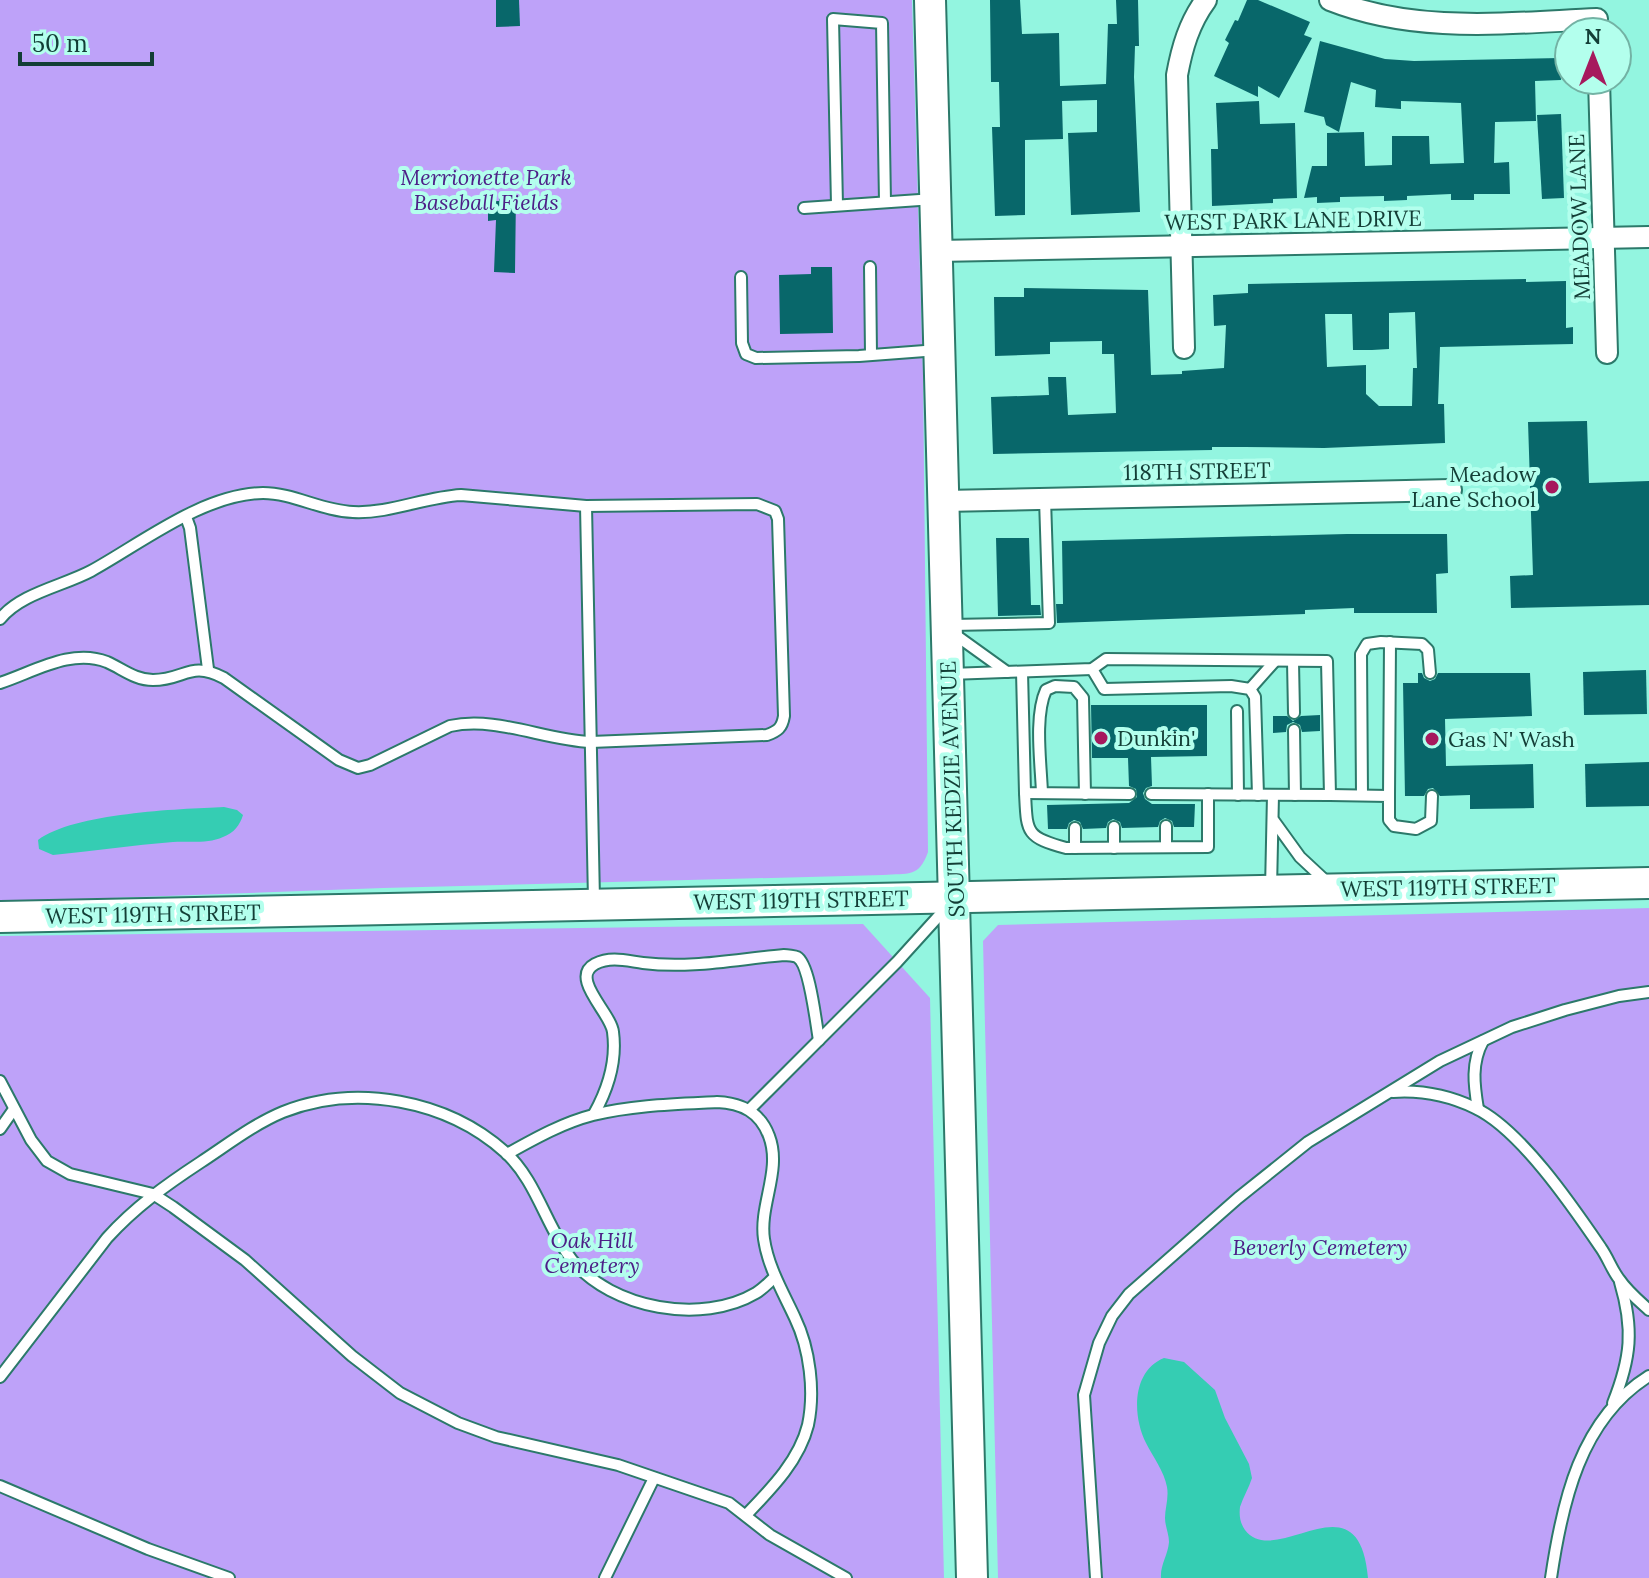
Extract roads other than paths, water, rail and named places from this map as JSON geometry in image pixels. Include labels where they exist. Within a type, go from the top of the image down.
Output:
[{"type":"street","name":"SOUTH KEDZIE AVENUE","points":[[930,0],[972,1578]]},
{"type":"street","points":[[1184,348],[1177,75],[1183,43],[1196,13],[1206,0]]},
{"type":"street","points":[[1330,0],[1360,12],[1416,23],[1472,25],[1553,20]]},
{"type":"street","name":"MEADOW LANE","points":[[1600,96],[1607,353]]},
{"type":"street","name":"WEST PARK LANE DRIVE","points":[[937,251],[1649,237]]},
{"type":"street","name":"118TH STREET","points":[[944,501],[1451,490]]},
{"type":"street","name":"WEST 119TH STREET","points":[[0,917],[1649,883]]},
{"type":"lane","points":[[837,205],[833,19],[882,23],[885,202]]},
{"type":"lane","points":[[804,208],[936,199]]},
{"type":"lane","points":[[870,267],[871,354]]},
{"type":"lane","points":[[741,277],[742,343],[746,354],[756,358],[940,350]]},
{"type":"lane","points":[[0,619],[14,606],[91,571],[186,517],[215,503],[244,495],[266,493],[352,512],[369,512],[441,496],[461,495],[586,506],[757,504],[775,511],[778,519],[784,716],[777,732],[767,735],[591,742],[570,741],[494,725],[462,723],[358,768],[339,760],[208,669],[195,669],[172,678],[140,679],[107,662],[83,657],[57,662],[0,683]]},
{"type":"lane","points":[[948,627],[1049,623],[1045,499]]},
{"type":"lane","points":[[586,506],[594,905]]},
{"type":"lane","points":[[186,517],[208,669]]},
{"type":"lane","points":[[948,627],[1007,672]]},
{"type":"lane","points":[[1390,642],[1389,820],[1394,826],[1416,829],[1431,821],[1432,796]]},
{"type":"lane","points":[[1362,795],[1361,654],[1367,644],[1422,644],[1428,650],[1430,673]]},
{"type":"lane","points":[[949,674],[1092,669],[1106,659],[1327,661],[1330,795]]},
{"type":"lane","points":[[1250,689],[1275,661]]},
{"type":"lane","points":[[1293,662],[1294,713]]},
{"type":"lane","points":[[1092,669],[1104,689],[1231,686],[1250,689],[1255,697],[1258,795]]},
{"type":"lane","points":[[1022,672],[1027,826],[1034,836],[1046,843],[1075,848],[1208,847],[1208,794]]},
{"type":"lane","points":[[1042,793],[1042,698],[1046,690],[1074,687],[1083,698],[1078,797]]},
{"type":"lane","points":[[1237,711],[1238,795]]},
{"type":"lane","points":[[1294,730],[1295,795]]},
{"type":"lane","points":[[1025,793],[1114,799],[1130,794]]},
{"type":"lane","points":[[1151,794],[1166,798],[1208,794],[1389,796]]},
{"type":"lane","points":[[1271,891],[1273,795]]},
{"type":"lane","points":[[1273,820],[1300,857],[1335,890]]},
{"type":"lane","points":[[1166,826],[1166,847]]},
{"type":"lane","points":[[1114,827],[1114,848]]},
{"type":"lane","points":[[1075,828],[1075,848]]},
{"type":"lane","points":[[750,1109],[897,962],[955,897]]},
{"type":"lane","points":[[594,1114],[604,1095],[615,1051],[613,1028],[607,1014],[587,988],[586,977],[590,968],[597,963],[623,959],[672,965],[796,956],[803,963],[808,980],[819,1040]]},
{"type":"lane","points":[[1096,1578],[1084,1395],[1099,1343],[1112,1316],[1129,1294],[1238,1198],[1308,1142],[1440,1061],[1512,1027],[1565,1010],[1649,992]]},
{"type":"lane","points":[[1478,1109],[1473,1068],[1483,1041]]},
{"type":"lane","points":[[0,1081],[31,1140],[47,1161],[70,1174],[153,1194],[245,1260],[352,1356],[400,1393],[458,1423],[496,1437],[584,1456],[703,1492],[729,1503],[770,1535],[846,1578]]},
{"type":"lane","points":[[1389,1092],[1415,1090],[1437,1093],[1478,1109],[1508,1132],[1541,1169],[1603,1251],[1620,1281],[1628,1308],[1630,1334],[1625,1368],[1612,1406]]},
{"type":"lane","points":[[0,1377],[126,1216],[153,1194],[257,1125],[307,1104],[339,1099],[373,1098],[413,1104],[487,1139],[507,1154],[538,1198],[573,1261],[610,1289],[634,1300],[659,1306],[710,1308],[733,1303],[757,1292],[775,1277]]},
{"type":"lane","points":[[507,1154],[538,1137],[594,1114],[717,1102],[750,1109],[761,1121],[770,1139],[771,1184],[763,1226],[764,1240],[775,1277],[797,1321],[806,1348],[810,1400],[808,1426],[794,1458],[746,1515]]},
{"type":"lane","points":[[0,1129],[14,1109]]},
{"type":"lane","points":[[1620,1281],[1649,1310]]},
{"type":"lane","points":[[1551,1578],[1562,1507],[1576,1469],[1595,1430],[1612,1406],[1649,1376]]},
{"type":"lane","points":[[605,1578],[654,1478]]},
{"type":"lane","points":[[0,1486],[148,1549],[229,1578]]},
{"type":"place","name":"Meadow Lane School","points":[[1552,487]]},
{"type":"place","name":"Dunkin'","points":[[1101,738]]},
{"type":"place","name":"Gas N' Wash","points":[[1432,739]]},
{"type":"park label","name":"Merrionette Park Baseball Fields","points":[[486,190]]},
{"type":"park label","name":"Beverly Cemetery","points":[[1320,1247]]},
{"type":"park label","name":"Oak Hill Cemetery","points":[[592,1252]]}]
